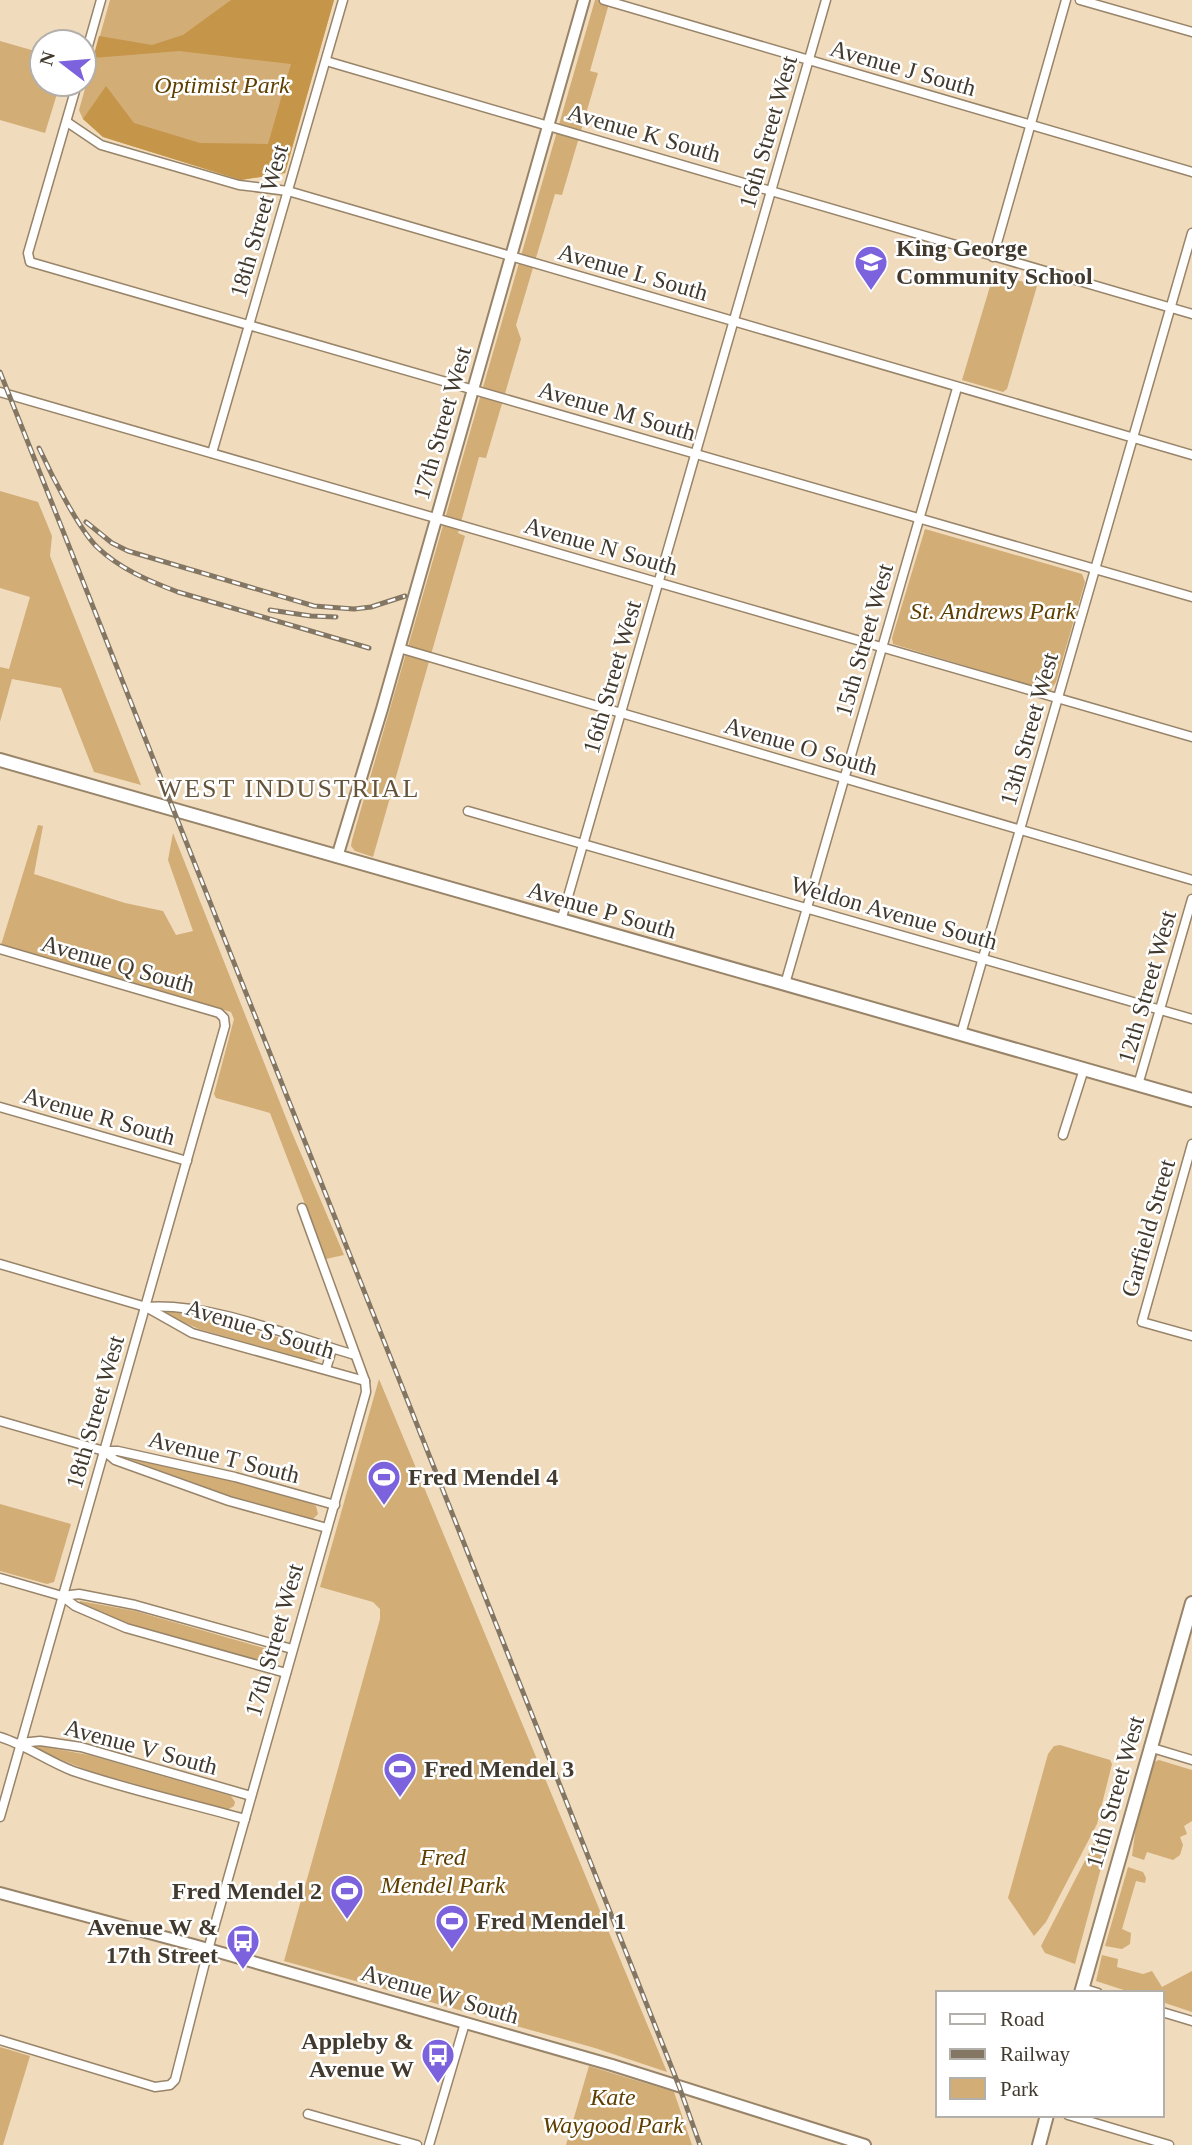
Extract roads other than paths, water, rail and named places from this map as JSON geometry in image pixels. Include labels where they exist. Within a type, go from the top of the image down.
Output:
[{"type":"main road","name":"Avenue P South","points":[[0,760],[1192,1100]]},
{"type":"main road","name":"11th Street West","points":[[1082,1990],[1149,1747],[1189,1627],[1192,1603]]},
{"type":"main road","points":[[1039,2145],[1046,2117]]},
{"type":"street","points":[[93,28],[101,0]]},
{"type":"street","name":"18th Street West","points":[[212,453],[343,0]]},
{"type":"street","name":"17th Street West","points":[[337,858],[584,0]]},
{"type":"street","name":"Avenue J South","points":[[604,0],[1192,172]]},
{"type":"street","name":"16th Street West","points":[[561,921],[826,0]]},
{"type":"street","points":[[993,257],[1066,0]]},
{"type":"street","points":[[1080,0],[1192,32]]},
{"type":"street","name":"Avenue K South","points":[[326,61],[1192,314]]},
{"type":"street","points":[[67,122],[73,98]]},
{"type":"street","name":"Avenue L South","points":[[67,122],[75,130],[101,145],[239,185],[288,191],[1192,456]]},
{"type":"street","name":"Avenue M South","points":[[67,122],[28,253],[30,262],[1192,597]]},
{"type":"street","name":"13th Street West","points":[[961,1034],[1192,233]]},
{"type":"street","name":"15th Street West","points":[[785,984],[957,388]]},
{"type":"street","name":"Avenue N South","points":[[0,392],[1192,737]]},
{"type":"street","name":"Avenue O South","points":[[399,648],[1192,880]]},
{"type":"street","name":"Weldon Avenue South","points":[[468,811],[1192,1019]]},
{"type":"street","name":"12th Street West","points":[[1138,1085],[1192,899]]},
{"type":"street","name":"Avenue Q South","points":[[0,949],[219,1013],[224,1018]]},
{"type":"street","name":"18th Street West","points":[[0,1817],[225,1026],[224,1018]]},
{"type":"street","points":[[1063,1135],[1084,1069]]},
{"type":"street","name":"Avenue R South","points":[[0,1107],[187,1161]]},
{"type":"street","name":"Garfield Street","points":[[1192,1144],[1142,1322],[1192,1336]]},
{"type":"street","name":"17th Street West","points":[[0,2040],[155,2087],[170,2085],[175,2080],[285,1673],[366,1392],[365,1381],[302,1208]]},
{"type":"street","name":"Avenue S South","points":[[0,1264],[146,1307],[192,1333],[365,1381]]},
{"type":"street","name":"Avenue S South","points":[[146,1307],[204,1310],[355,1355]]},
{"type":"street","points":[[326,1369],[332,1349]]},
{"type":"street","name":"Avenue T South","points":[[0,1421],[104,1451],[118,1451],[235,1477],[335,1505]]},
{"type":"street","name":"Avenue T South","points":[[104,1451],[115,1460],[229,1501],[327,1528]]},
{"type":"street","points":[[0,1578],[62,1596],[75,1606],[127,1628],[285,1673]]},
{"type":"street","points":[[62,1596],[79,1594],[135,1605],[292,1649]]},
{"type":"street","name":"Avenue V South","points":[[0,1737],[20,1743],[34,1754],[73,1770],[245,1819]]},
{"type":"street","name":"Avenue V South","points":[[20,1743],[40,1741],[81,1747],[251,1796]]},
{"type":"street","points":[[1149,1747],[1192,1760]]},
{"type":"street","name":"Avenue W South","points":[[0,1893],[612,2065],[865,2145]]},
{"type":"street","points":[[1164,2013],[1192,2021]]},
{"type":"street","points":[[429,2145],[466,2023]]},
{"type":"street","points":[[308,2114],[417,2145]]},
{"type":"street","points":[[1075,2117],[1169,2145]]},
{"type":"railway","points":[[0,372],[679,2086],[700,2145]]},
{"type":"railway","points":[[39,448],[82,527],[97,547],[125,568],[178,592],[369,648]]},
{"type":"railway","points":[[86,522],[112,543],[128,551],[314,606],[354,609],[371,607],[405,596]]},
{"type":"railway","points":[[270,610],[336,617]]},
{"type":"place","name":"King George Community School","points":[[871,292]]},
{"type":"place","name":"Fred Mendel 4","points":[[384,1507]]},
{"type":"place","name":"Fred Mendel 3","points":[[400,1799]]},
{"type":"place","name":"Fred Mendel 2","points":[[347,1921]]},
{"type":"place","name":"Fred Mendel 1","points":[[452,1951]]},
{"type":"place","name":"Avenue W & 17th Street","points":[[243,1971]]},
{"type":"place","name":"Appleby & Avenue W","points":[[438,2085]]},
{"type":"district","name":"WEST INDUSTRIAL","points":[[289,788]]},
{"type":"park label","name":"Optimist Park","points":[[222,85]]},
{"type":"park label","name":"St. Andrews Park","points":[[993,611]]},
{"type":"park label","name":"Fred Mendel Park","points":[[443,1871]]},
{"type":"park label","name":"Kate Waygood Park","points":[[613,2111]]}]
